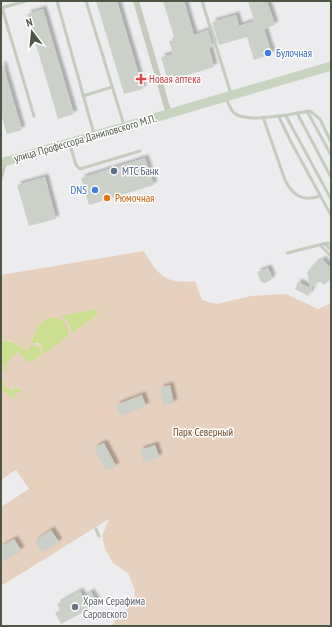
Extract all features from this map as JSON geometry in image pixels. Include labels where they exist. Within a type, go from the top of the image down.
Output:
[{"type":"main road","name":"улица Профессора Даниловского М.П.","points":[[4,162],[331,66]]},
{"type":"street","name":"улица Профессора Даниловского М.П.","points":[[136,1],[168,114]]},
{"type":"lane","points":[[26,1],[1,8],[34,116]]},
{"type":"lane","points":[[57,1],[94,136]]},
{"type":"lane","points":[[86,1],[125,127]]},
{"type":"lane","points":[[202,1],[233,112],[242,118],[279,117],[310,111],[320,119],[331,142]]},
{"type":"lane","points":[[83,96],[112,87]]},
{"type":"lane","points":[[307,111],[331,155]]},
{"type":"lane","points":[[297,113],[331,177]]},
{"type":"lane","points":[[286,116],[331,199]]},
{"type":"lane","points":[[263,117],[290,190],[299,197],[311,199],[320,196]]},
{"type":"lane","points":[[279,117],[331,215]]},
{"type":"lane","points":[[69,143],[76,165],[80,169],[140,151]]},
{"type":"lane","points":[[1,180],[4,162]]},
{"type":"lane","points":[[325,244],[331,250]]},
{"type":"lane","points":[[287,253],[320,245],[331,244]]},
{"type":"lane","points":[[320,245],[331,256]]},
{"type":"lane","points":[[96,530],[100,536]]},
{"type":"green space","name":"Парк Северный","points":[[144,251],[154,267],[164,276],[177,281],[195,281],[202,300],[217,304],[251,296],[286,294],[318,309],[331,303],[331,626],[112,626],[118,616],[127,610],[134,601],[135,591],[128,573],[113,563],[105,549],[102,536],[109,519],[1,586],[1,507],[29,489],[16,470],[1,480],[1,390],[7,392],[13,398],[15,394],[14,391],[16,392],[19,388],[15,387],[11,390],[2,385],[4,382],[1,383],[2,365],[4,365],[6,370],[5,365],[13,355],[16,355],[18,351],[25,359],[36,359],[42,355],[40,348],[36,345],[28,351],[12,342],[1,340],[1,275]],"holes":[[[96,316],[71,334],[68,322],[64,317]],[[68,336],[44,353],[42,346],[35,343]]]},
{"type":"shaded area","points":[[96,309],[98,312],[97,315],[71,334],[69,324],[66,319],[61,316]]},
{"type":"shaded area","points":[[54,317],[61,319],[67,326],[68,336],[44,354],[42,346],[38,343],[31,343],[41,323]]},
{"type":"shaded area","points":[[1,340],[12,342],[28,351],[30,346],[35,345],[40,348],[42,355],[30,362],[26,360],[18,351],[16,355],[13,355],[10,359],[11,360],[9,360],[7,365],[5,365],[8,370],[3,372],[4,365],[2,365],[1,368]]},
{"type":"shaded area","points":[[3,381],[5,383],[3,385],[11,390],[15,387],[22,390],[21,392],[17,393],[14,391],[17,396],[14,395],[16,399],[1,390],[1,382],[2,383]]},
{"type":"building","points":[[96,1],[117,1],[143,89],[124,94]]},
{"type":"building","points":[[163,1],[184,1],[194,35],[208,30],[213,46],[209,48],[214,67],[175,79],[176,83],[169,85],[161,57],[173,54],[169,41],[175,40]]},
{"type":"building","points":[[248,1],[267,1],[275,25],[264,29],[272,54],[254,60],[247,37],[219,45],[212,22],[236,15],[239,26],[254,21]]},
{"type":"building","points":[[43,9],[74,114],[58,119],[27,14]]},
{"type":"building","points":[[1,65],[3,65],[22,130],[7,134],[1,114]]},
{"type":"building","points":[[145,158],[154,185],[89,205],[81,178]]},
{"type":"building","points":[[45,177],[56,219],[29,226],[17,185]]},
{"type":"building","points":[[322,259],[331,268],[331,278],[324,285],[319,281],[311,288],[312,289],[308,296],[295,289],[298,282],[310,288],[307,272]]},
{"type":"building","points":[[268,268],[272,277],[271,280],[265,283],[261,282],[257,272]]},
{"type":"building","points":[[170,385],[174,403],[164,406],[160,388]]},
{"type":"building","points":[[142,395],[146,406],[121,416],[116,405]]},
{"type":"building","points":[[104,443],[116,466],[106,471],[94,448]]},
{"type":"building","points":[[155,445],[159,457],[144,462],[140,450]]},
{"type":"building","points":[[51,530],[59,542],[42,552],[35,541]]},
{"type":"building","points":[[14,539],[21,550],[5,561],[1,555],[1,547]]},
{"type":"building","name":"Храм Серафима Саровского","points":[[80,591],[83,597],[91,592],[98,604],[61,624],[55,613],[60,610],[57,604]]},
{"type":"place","name":"Булочная","points":[[268,53]]},
{"type":"place","name":"Новая аптека","points":[[141,79]]},
{"type":"place","name":"МТС Банк","points":[[114,171]]},
{"type":"place","name":"DNS","points":[[95,190]]},
{"type":"place","name":"Рюмочная","points":[[107,198]]},
{"type":"place","name":"Храм Серафима Саровского","points":[[75,607]]}]
